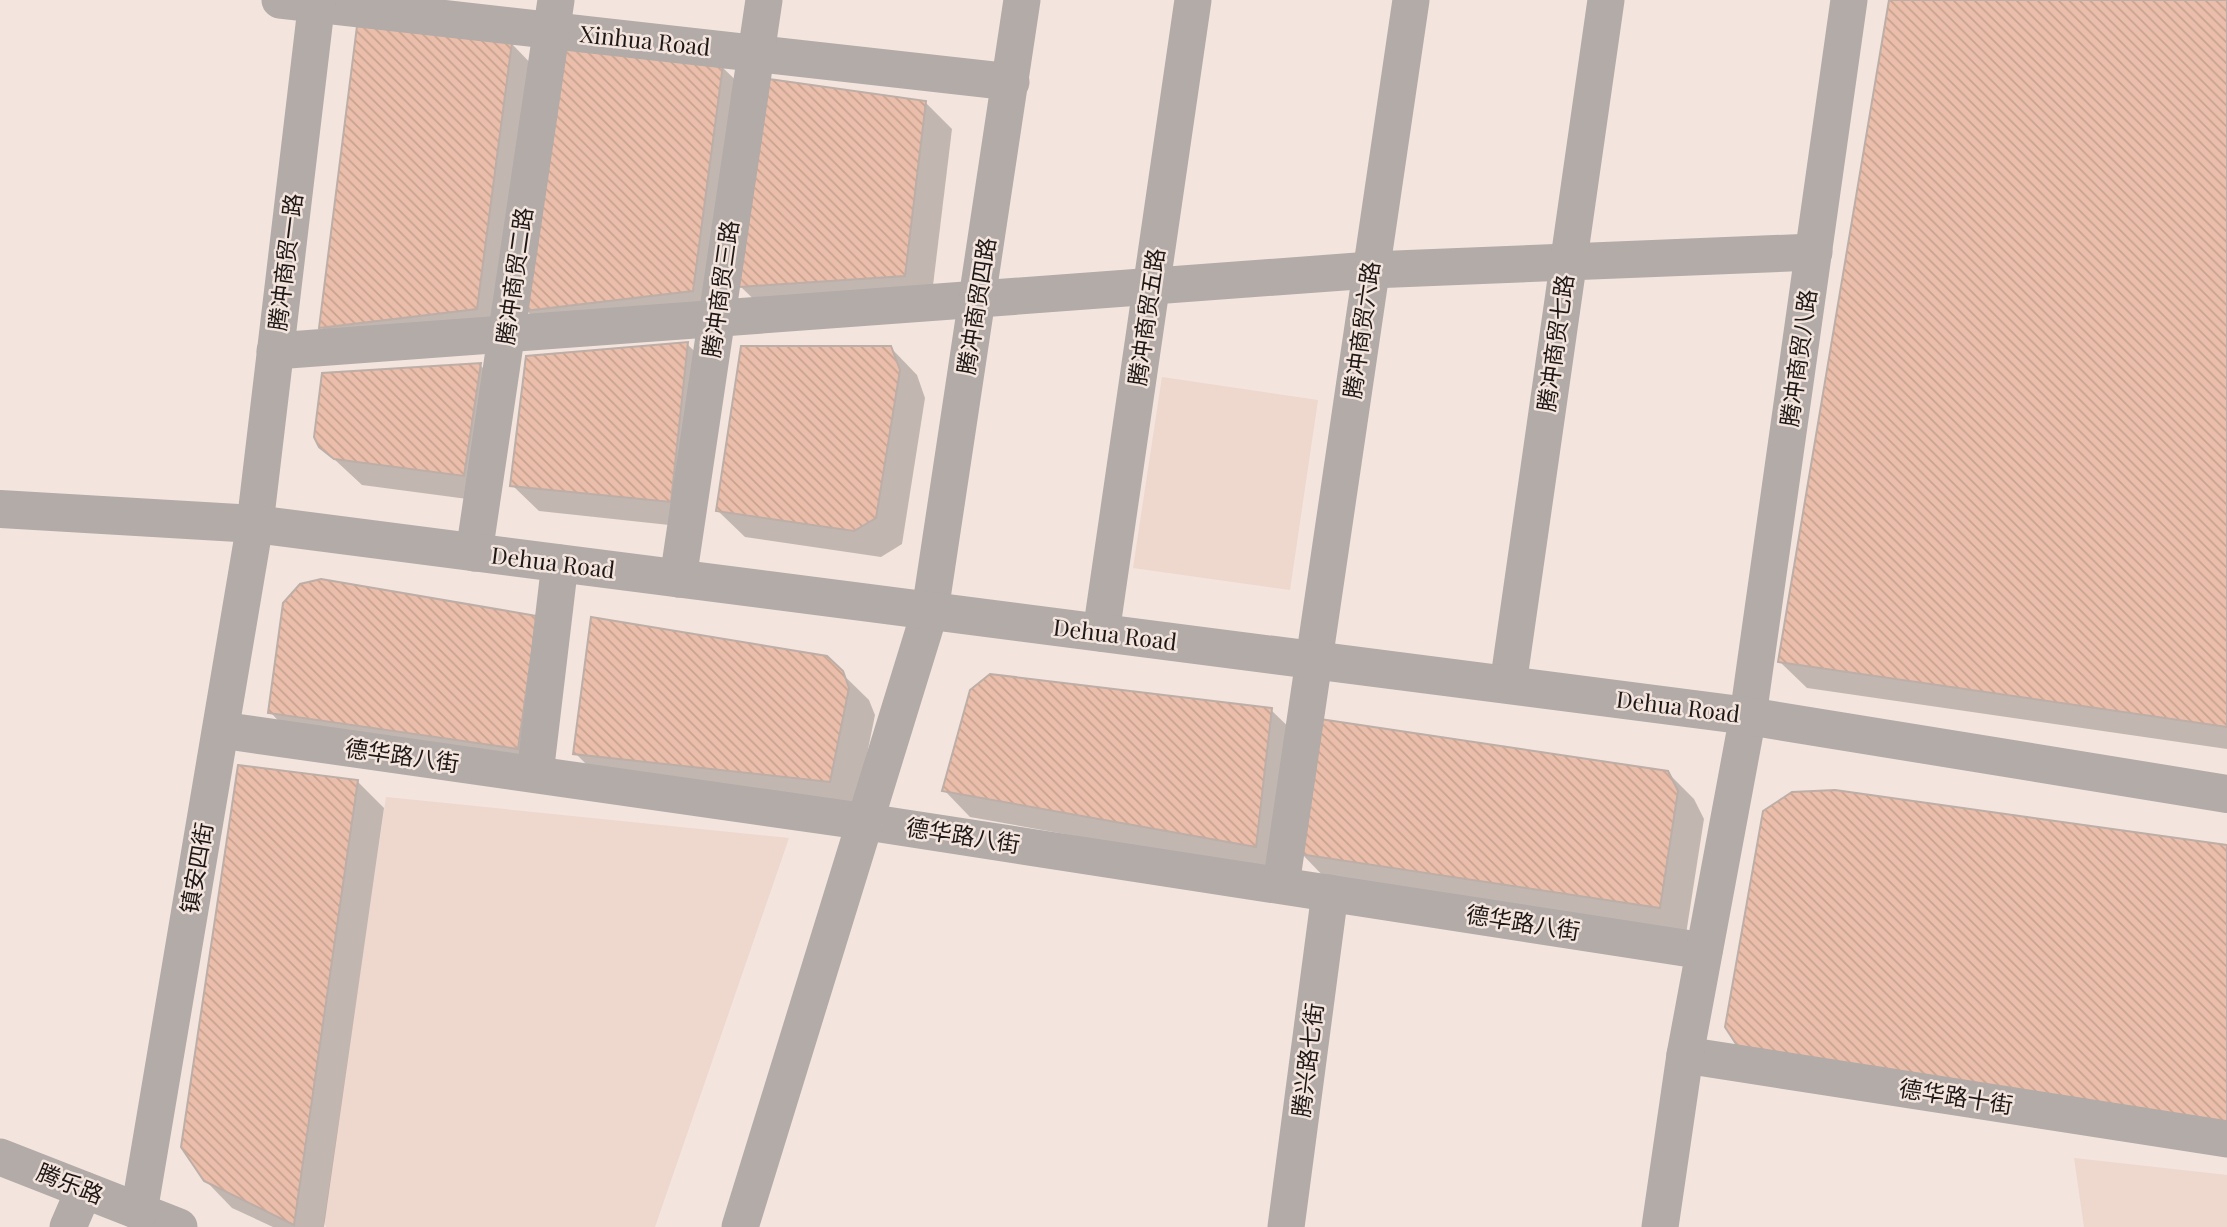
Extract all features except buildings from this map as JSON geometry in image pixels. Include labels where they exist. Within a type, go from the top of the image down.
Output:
[{"type":"street","name":"Xinhua Road","points":[[280,0],[553,15],[756,54],[1011,82]]},
{"type":"street","name":"腾冲商贸三路","points":[[678,579],[764,0]]},
{"type":"street","name":"腾冲商贸四路","points":[[740,1227],[930,611],[1022,0]]},
{"type":"street","name":"腾冲商贸五路","points":[[1101,633],[1193,0]]},
{"type":"street","name":"腾冲商贸六路","points":[[1280,885],[1411,0]]},
{"type":"street","name":"腾冲商贸七路","points":[[1508,685],[1606,0]]},
{"type":"street","name":"腾冲商贸八路","points":[[1660,1227],[1685,1055],[1748,716],[1849,0]]},
{"type":"street","name":"腾冲商贸一路","points":[[255,524],[317,2]]},
{"type":"street","name":"腾冲商贸二路","points":[[474,552],[553,15]]},
{"type":"street","points":[[275,351],[1371,270],[1814,252]]},
{"type":"street","name":"Dehua Road","points":[[0,509],[255,524],[474,552],[1748,716],[2227,794]]},
{"type":"street","name":"镇安四街","points":[[139,1212],[255,524]]},
{"type":"street","points":[[535,774],[560,564]]},
{"type":"street","name":"德华路八街","points":[[220,730],[867,822],[1704,951]]},
{"type":"street","name":"腾兴路七街","points":[[1286,1227],[1330,893]]},
{"type":"street","name":"德华路十街","points":[[1685,1055],[2227,1139]]},
{"type":"street","name":"腾乐路","points":[[0,1157],[179,1227]]},
{"type":"street","points":[[68,1227],[84,1190]]},
{"type":"shaded area","points":[[1162,377],[1318,400],[1290,590],[1133,568]]},
{"type":"shaded area","points":[[386,797],[789,838],[655,1227],[326,1227],[324,1222]]},
{"type":"shaded area","points":[[2074,1158],[2227,1175],[2227,1227],[2084,1227]]}]
